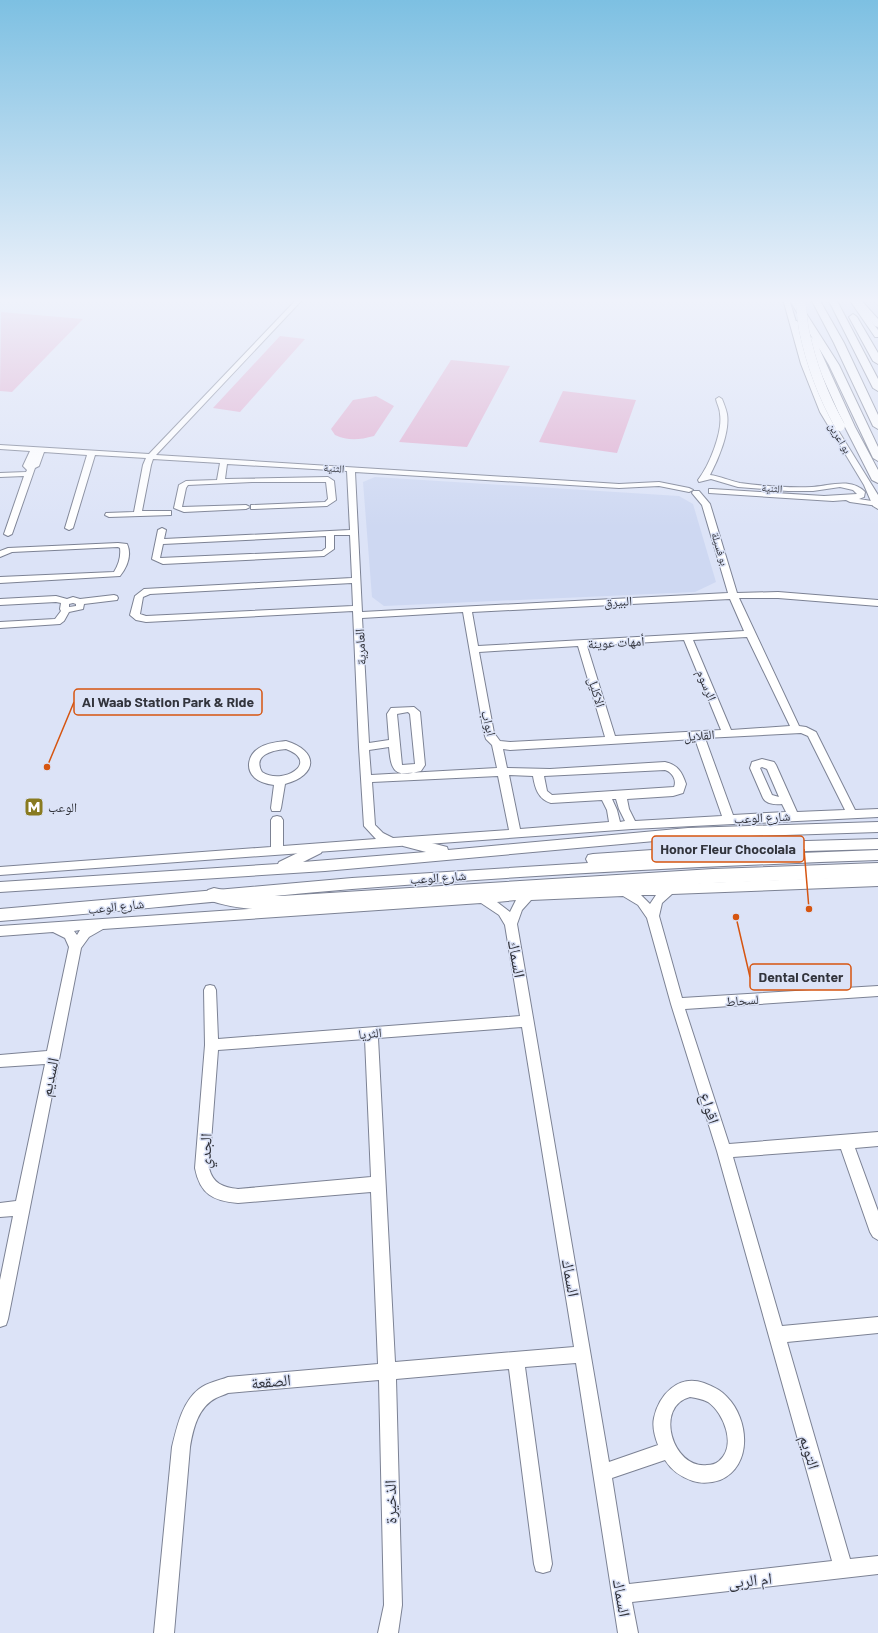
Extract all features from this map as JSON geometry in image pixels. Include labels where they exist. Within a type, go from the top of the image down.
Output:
[{"type":"highway","points":[[817,375],[840,426],[878,484]]},
{"type":"highway","points":[[827,375],[848,422],[878,480]]},
{"type":"highway","points":[[838,375],[878,458]]},
{"type":"highway","points":[[854,375],[878,426]]},
{"type":"highway","points":[[871,375],[878,388]]},
{"type":"highway","points":[[214,895],[240,902],[260,904],[713,876],[872,875]]},
{"type":"main road","name":"بو اعرين","points":[[809,375],[832,427],[863,476],[878,505]]},
{"type":"main road","name":"شارع الوعب","points":[[0,887],[137,880],[278,869],[556,843],[688,833],[878,827]]},
{"type":"main road","points":[[408,842],[456,853]]},
{"type":"main road","points":[[440,876],[492,867],[725,849],[878,844]]},
{"type":"main road","points":[[278,869],[316,849]]},
{"type":"main road","name":"شارع الوعب","points":[[0,915],[63,911],[214,895],[440,876],[723,860],[878,855]]},
{"type":"main road","points":[[0,920],[63,911]]},
{"type":"street","points":[[138,514],[147,465],[151,456],[228,375]]},
{"type":"street","points":[[691,485],[704,479],[715,459],[724,415],[719,399]]},
{"type":"street","name":"الثنية","points":[[0,448],[92,452],[619,486],[691,485]]},
{"type":"street","points":[[8,534],[29,471],[35,466],[38,449]]},
{"type":"street","points":[[69,528],[92,452]]},
{"type":"street","name":"بو فسيلة","points":[[706,504],[712,486],[715,459]]},
{"type":"street","points":[[225,482],[227,461]]},
{"type":"street","points":[[290,465],[291,480]]},
{"type":"street","name":"العامرية","points":[[350,469],[357,580],[366,779],[370,826]]},
{"type":"street","points":[[0,475],[29,471]]},
{"type":"street","name":"الثنية","points":[[712,486],[733,489],[801,493],[827,491],[845,485],[863,476]]},
{"type":"street","points":[[704,479],[712,486]]},
{"type":"street","points":[[291,480],[330,481],[332,502],[327,504],[184,510],[178,508],[183,485],[191,482],[291,480]]},
{"type":"street","points":[[691,485],[712,486]]},
{"type":"street","name":"بو فسيلة","points":[[691,485],[706,504],[734,595]]},
{"type":"street","name":"الثنية","points":[[826,498],[850,498],[861,495],[859,490],[845,485]]},
{"type":"street","name":"الثنية","points":[[712,486],[878,505]]},
{"type":"street","points":[[109,515],[168,513]]},
{"type":"street","points":[[162,530],[156,559],[163,561],[324,553],[330,549],[330,534]]},
{"type":"street","points":[[159,542],[354,532]]},
{"type":"street","points":[[0,554],[10,550],[118,545],[124,546],[126,550],[121,570],[117,574],[0,580]]},
{"type":"street","name":"البيرق","points":[[357,580],[150,591],[144,592],[139,596],[135,614],[139,618],[146,619],[467,609],[734,595],[778,595],[878,603]]},
{"type":"street","points":[[734,595],[736,604],[796,729]]},
{"type":"street","points":[[0,625],[57,622],[61,619],[66,606],[73,600],[80,602],[114,598]]},
{"type":"street","points":[[0,602],[56,599],[66,606]]},
{"type":"street","name":"ابواب","points":[[467,609],[490,737],[496,744],[515,834]]},
{"type":"street","name":"أمهات عوينة","points":[[475,649],[688,638],[749,631]]},
{"type":"street","name":"الرسوم","points":[[688,638],[726,733]]},
{"type":"street","name":"الاكليل","points":[[582,643],[611,740]]},
{"type":"street","points":[[397,710],[413,710],[415,712],[420,766],[402,769],[396,767],[394,740],[392,712],[397,710]]},
{"type":"street","name":"القلايل","points":[[496,744],[510,746],[796,729],[808,731],[812,734],[852,814]]},
{"type":"street","points":[[699,735],[729,819]]},
{"type":"street","points":[[364,743],[394,740]]},
{"type":"street","points":[[286,745],[297,748],[304,754],[306,763],[301,771],[292,778],[280,781],[268,780],[258,774],[254,767],[256,758],[262,750],[273,746],[286,745]]},
{"type":"street","points":[[366,779],[502,772],[538,773],[665,766],[671,767],[676,771],[682,784],[679,790],[676,791],[548,798],[543,793],[538,773]]},
{"type":"street","points":[[276,808],[280,781]]},
{"type":"street","points":[[621,795],[624,809],[632,825]]},
{"type":"street","points":[[605,796],[612,810],[616,827]]},
{"type":"street","points":[[786,800],[793,816]]},
{"type":"street","name":"شارع الوعب","points":[[0,871],[632,825],[729,819],[878,813]]},
{"type":"street","points":[[277,820],[277,851]]},
{"type":"street","points":[[351,846],[364,838],[370,826],[379,836],[392,842]]},
{"type":"street","name":"شارع الوعب","points":[[0,931],[528,895],[668,890],[872,875]]},
{"type":"street","points":[[653,916],[657,901],[668,890]]},
{"type":"street","name":"اقواع","points":[[626,892],[642,902],[653,916],[677,1004],[724,1151]]},
{"type":"street","name":"السماك","points":[[511,924],[516,908],[528,895]]},
{"type":"street","name":"السماك","points":[[484,899],[503,912],[511,924],[628,1633]]},
{"type":"street","name":"السديم","points":[[0,1319],[75,947],[86,932],[104,924]]},
{"type":"street","points":[[53,927],[70,934],[74,939],[75,947]]},
{"type":"street","name":"الجدي","points":[[210,990],[212,1045],[202,1168],[204,1178],[208,1185],[215,1191],[225,1196],[238,1196],[378,1184]]},
{"type":"street","name":"لسحاط","points":[[677,1004],[878,991]]},
{"type":"street","name":"الثريا","points":[[212,1045],[527,1021]]},
{"type":"street","points":[[371,1033],[387,1370]]},
{"type":"street","points":[[0,1061],[53,1057]]},
{"type":"street","points":[[724,1151],[878,1139]]},
{"type":"street","points":[[846,1142],[878,1232]]},
{"type":"street","name":"التويم","points":[[724,1151],[844,1569]]},
{"type":"street","points":[[0,1210],[22,1208]]},
{"type":"street","points":[[776,1335],[878,1325]]},
{"type":"street","name":"الصقعة","points":[[164,1633],[181,1447],[185,1425],[192,1411],[202,1397],[213,1390],[228,1385],[583,1354]]},
{"type":"street","points":[[516,1359],[543,1564]]},
{"type":"street","name":"الذخيرة","points":[[387,1370],[393,1605],[388,1633]]},
{"type":"street","points":[[690,1389],[704,1391],[718,1399],[729,1412],[736,1428],[736,1445],[732,1460],[722,1471],[708,1475],[693,1473],[678,1464],[668,1450],[662,1434],[662,1417],[667,1403],[677,1393],[690,1389]]},
{"type":"street","points":[[602,1473],[668,1450]]},
{"type":"street","name":"ام الربى","points":[[621,1594],[878,1566]]},
{"type":"shaded area","points":[[0,375],[28,375],[12,392],[0,391]]},
{"type":"shaded area","points":[[244,375],[273,375],[240,412],[213,408]]},
{"type":"shaded area","points":[[441,375],[505,375],[467,447],[399,442]]},
{"type":"shaded area","points":[[563,391],[636,400],[617,453],[539,442]]},
{"type":"shaded area","points":[[376,396],[394,406],[374,436],[354,439],[335,435],[331,429],[353,400]]},
{"type":"shaded area","points":[[375,477],[679,496],[693,504],[716,582],[695,592],[384,606],[372,597],[363,482]]},
{"type":"place","name":"Al Waab Station Park & Ride","points":[[47,767]]},
{"type":"place","name":"الوعب","points":[[34,807]]},
{"type":"place","name":"Honor Fleur Chocolala","points":[[809,909]]},
{"type":"place","name":"Dental Center","points":[[736,917]]}]
